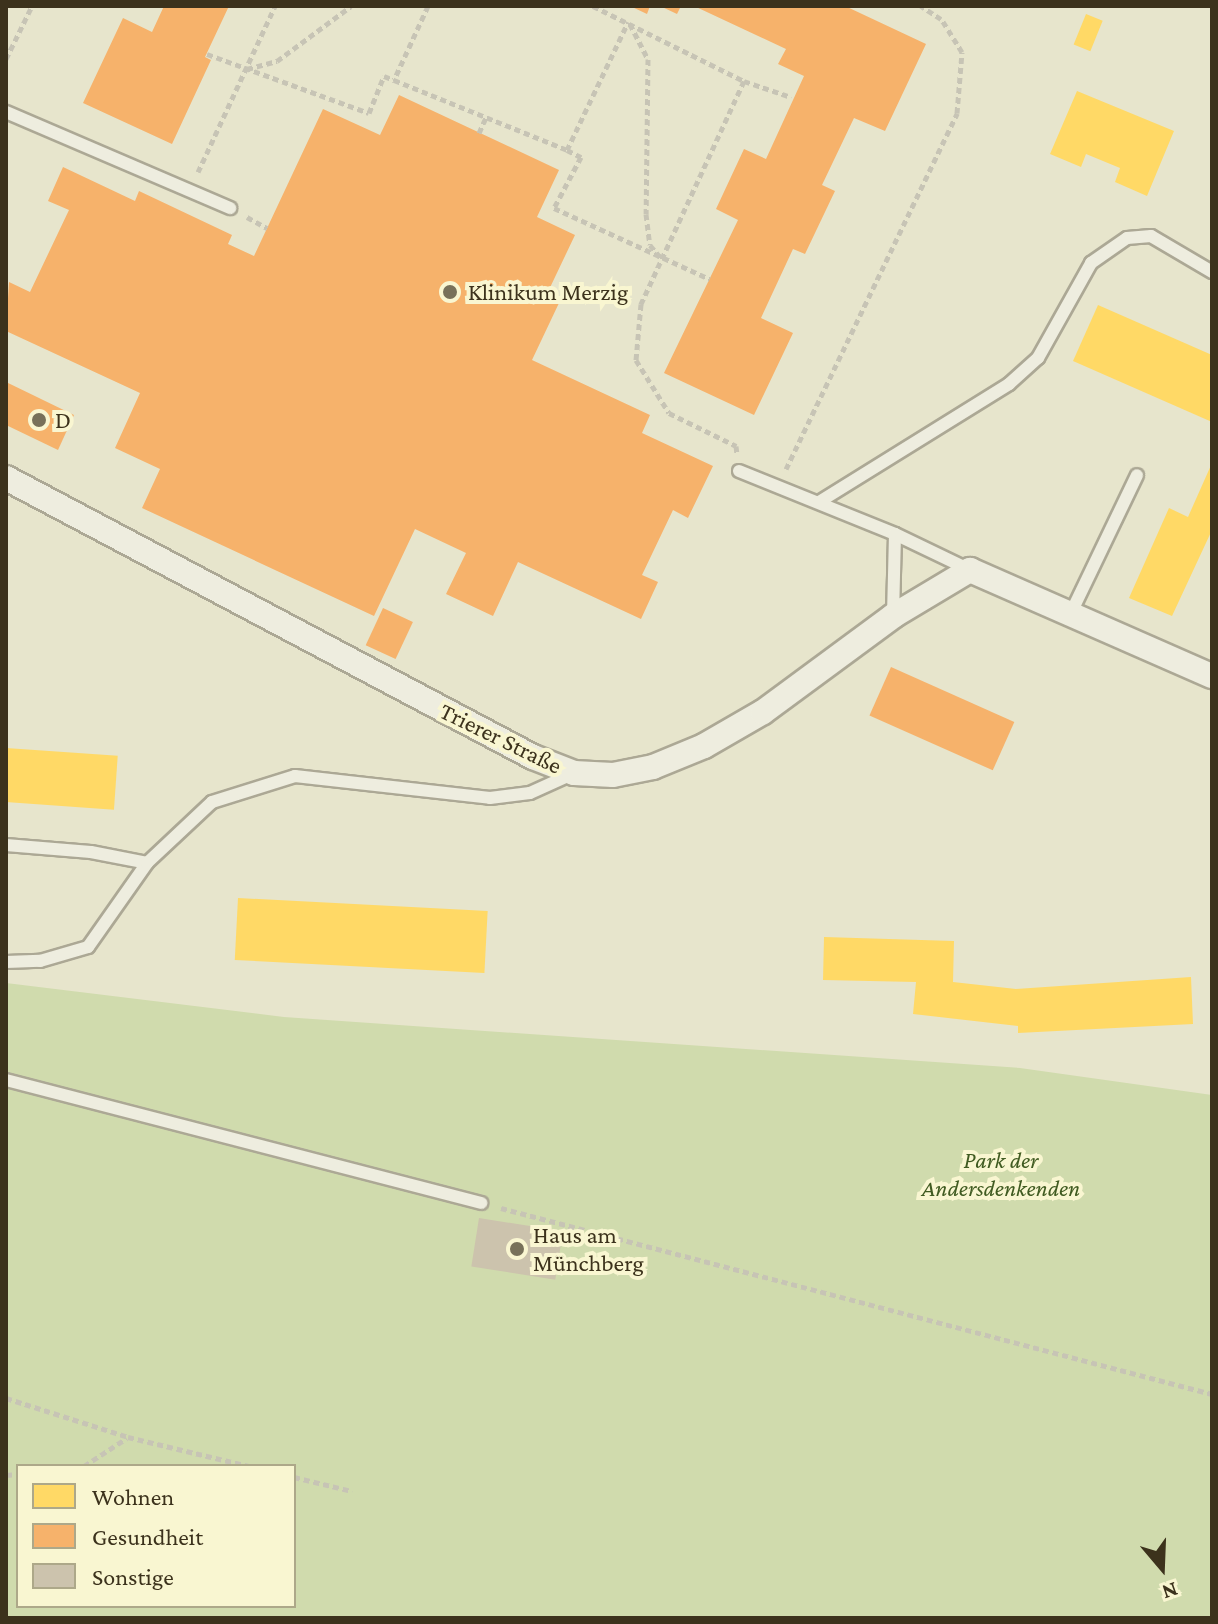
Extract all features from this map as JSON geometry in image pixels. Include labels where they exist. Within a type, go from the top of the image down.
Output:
[{"type":"street","name":"Trierer Straße","points":[[6,478],[533,757],[574,773],[613,775],[653,767],[704,746],[763,712],[893,616],[970,570]]},
{"type":"street","points":[[970,570],[1212,676]]},
{"type":"lane","points":[[6,112],[230,208]]},
{"type":"lane","points":[[819,502],[1009,384],[1038,358],[1091,263],[1127,238],[1151,236],[1212,272]]},
{"type":"lane","points":[[739,471],[895,534],[970,570]]},
{"type":"lane","points":[[1070,615],[1137,475]]},
{"type":"lane","points":[[893,616],[895,534]]},
{"type":"lane","points":[[6,962],[40,961],[88,947],[147,863],[212,802],[295,776],[490,798],[530,793],[574,773]]},
{"type":"lane","points":[[6,845],[91,852],[147,863]]},
{"type":"lane","points":[[6,1080],[481,1203]]},
{"type":"path","points":[[6,59],[32,6]]},
{"type":"path","points":[[190,191],[275,6]]},
{"type":"path","points":[[246,70],[277,61],[351,6]]},
{"type":"path","points":[[394,80],[428,6]]},
{"type":"path","points":[[593,6],[744,81],[791,97]]},
{"type":"path","points":[[777,486],[957,113],[962,52],[941,19],[921,6]]},
{"type":"path","points":[[567,150],[628,22]]},
{"type":"path","points":[[628,22],[648,59],[646,214],[650,245],[661,258]]},
{"type":"path","points":[[207,54],[369,113],[384,76],[567,150],[581,157],[554,208],[710,279]]},
{"type":"path","points":[[739,471],[736,446],[669,413],[636,360],[641,304],[744,81]]},
{"type":"path","points":[[479,133],[486,117]]},
{"type":"path","points":[[481,1203],[1212,1394]]},
{"type":"path","points":[[6,1398],[128,1437],[241,1464]]},
{"type":"path","points":[[87,1464],[128,1437]]},
{"type":"path","points":[[296,1477],[352,1491]]},
{"type":"green space","name":"Park der Andersdenkenden","points":[[6,983],[284,1017],[1020,1068],[1212,1095],[1212,1618],[6,1618]]},
{"type":"building: Wohnen","points":[[1086,14],[1103,21],[1090,51],[1074,45]]},
{"type":"building: Wohnen","points":[[1077,91],[1174,131],[1147,196],[1115,182],[1120,168],[1086,154],[1081,167],[1050,154]]},
{"type":"building: Wohnen","points":[[1098,305],[1212,355],[1212,422],[1073,361]]},
{"type":"building: Wohnen","points":[[1212,463],[1212,530],[1172,616],[1129,598],[1169,508],[1188,517]]},
{"type":"building: Wohnen","points":[[6,748],[118,756],[114,810],[6,802]]},
{"type":"building: Wohnen","points":[[238,898],[488,911],[484,973],[235,960]]},
{"type":"building: Wohnen","points":[[824,937],[954,941],[953,982],[1016,989],[1191,977],[1193,1024],[1018,1033],[1018,1026],[913,1014],[916,982],[823,980]]},
{"type":"building: Gesundheit","points":[[164,6],[229,6],[205,57],[211,60],[172,144],[83,103],[123,18],[152,32]]},
{"type":"building: Gesundheit","points":[[630,6],[650,6],[647,14]]},
{"type":"building: Gesundheit","points":[[660,6],[681,6],[677,14]]},
{"type":"building: Gesundheit","points":[[694,6],[845,6],[926,44],[885,131],[854,118],[822,185],[835,191],[805,254],[793,249],[761,318],[793,333],[754,415],[664,373],[738,220],[716,209],[744,149],[766,159],[804,76],[778,64],[786,49]]},
{"type":"building: Gesundheit","points":[[399,95],[559,170],[537,217],[575,235],[546,296],[559,303],[532,360],[650,415],[642,433],[713,466],[688,518],[673,510],[642,575],[658,582],[641,619],[518,562],[493,616],[446,594],[466,553],[415,529],[374,616],[142,508],[160,469],[115,448],[140,393],[6,331],[9,282],[30,292],[69,210],[48,201],[63,167],[135,201],[139,191],[232,235],[228,244],[254,256],[323,109],[380,135]]},
{"type":"building: Gesundheit","name":"D","points":[[6,382],[74,415],[58,450],[6,425]]},
{"type":"building: Gesundheit","points":[[383,608],[413,622],[396,659],[366,645]]},
{"type":"building: Gesundheit","points":[[891,667],[1014,722],[993,770],[869,715]]},
{"type":"building: Sonstige","name":"Haus am Münchberg","points":[[479,1218],[563,1231],[555,1280],[471,1266]]},
{"type":"place","name":"Klinikum Merzig","points":[[450,292]]},
{"type":"place","name":"D","points":[[39,420]]},
{"type":"place","name":"Haus am Münchberg","points":[[517,1249]]}]
